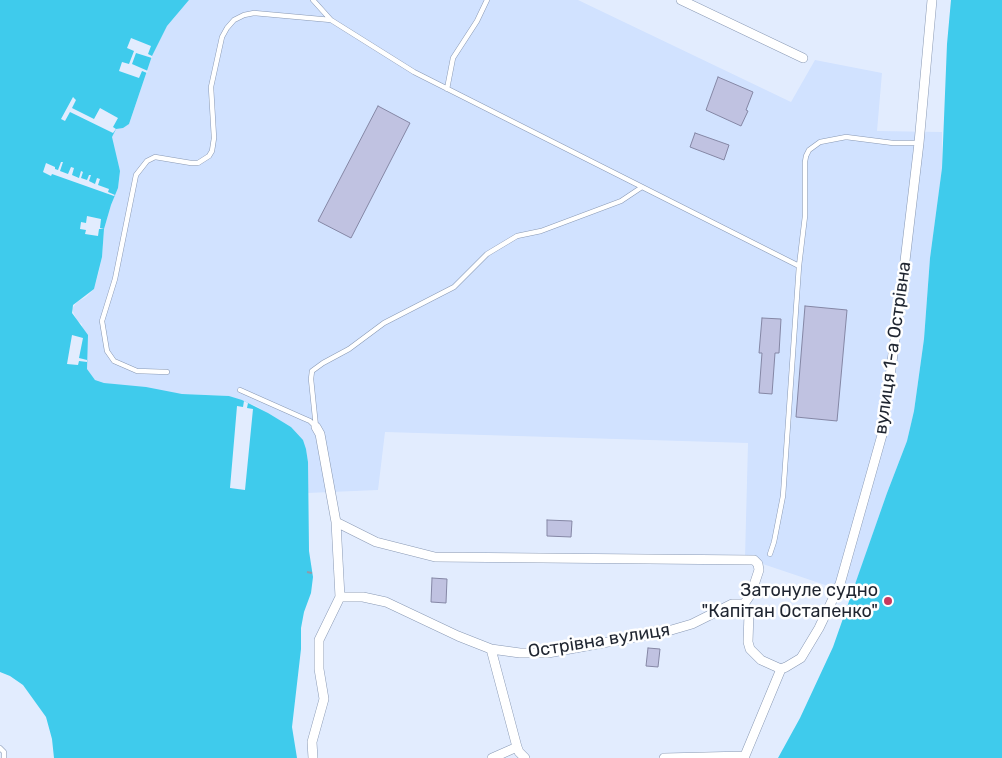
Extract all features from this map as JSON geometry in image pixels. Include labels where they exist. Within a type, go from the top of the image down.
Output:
[{"type":"street","points":[[681,0],[803,58]]},
{"type":"street","name":"вулиця 1-а Острівна","points":[[781,669],[801,658],[819,628],[840,584],[882,435],[919,143],[932,0]]},
{"type":"street","points":[[312,758],[312,742],[324,699],[319,669],[319,640],[340,597],[336,522],[320,434],[316,427]]},
{"type":"street","points":[[336,522],[376,542],[435,557],[754,560],[758,564],[759,570],[751,594],[744,604],[749,613],[748,642],[750,649],[761,660],[781,669],[744,757],[664,758]]},
{"type":"street","name":"Острівна вулиця","points":[[340,597],[364,597],[386,602],[458,636],[491,649],[520,653],[557,651],[668,631],[692,624],[732,604],[744,604]]},
{"type":"street","points":[[491,649],[519,752],[525,758]]},
{"type":"street","points":[[492,758],[518,747]]},
{"type":"lane","points":[[313,0],[331,20],[406,68],[798,266]]},
{"type":"lane","points":[[447,88],[453,58],[477,21],[487,0]]},
{"type":"lane","points":[[167,372],[136,371],[114,361],[107,351],[102,321],[115,279],[136,175],[147,161],[155,157],[192,163],[204,160],[212,151],[214,138],[211,87],[222,38],[234,20],[254,12],[331,20]]},
{"type":"lane","points":[[770,554],[783,496],[798,266],[805,216],[805,162],[809,150],[820,142],[846,137],[893,143],[919,143]]},
{"type":"lane","points":[[316,427],[311,379],[312,371],[349,349],[384,323],[454,287],[487,254],[517,236],[542,230],[621,201],[642,187]]},
{"type":"lane","points":[[240,390],[310,421],[316,427]]},
{"type":"lane","points":[[0,748],[4,752],[4,758]]},
{"type":"path","points":[[307,572],[312,572]]},
{"type":"shaded area","points":[[189,0],[578,0],[791,102],[815,60],[882,73],[877,131],[942,132],[942,168],[930,258],[924,339],[914,411],[907,441],[852,594],[745,558],[748,443],[385,432],[378,490],[307,493],[308,462],[306,449],[291,427],[256,406],[229,396],[182,394],[104,383],[95,380],[87,370],[82,324],[77,321],[72,309],[77,302],[94,289],[102,257],[104,229],[118,188],[120,171],[111,137],[116,129],[129,124],[152,56],[167,26]]},
{"type":"water","points":[[0,0],[189,0],[167,26],[152,56],[129,124],[123,128],[116,129],[112,137],[120,171],[118,188],[104,229],[102,257],[94,289],[73,305],[72,313],[88,335],[87,369],[95,380],[104,383],[146,387],[182,394],[229,396],[242,400],[268,413],[291,427],[303,440],[308,462],[309,551],[313,577],[311,593],[304,612],[301,628],[301,649],[292,727],[297,758],[54,758],[52,739],[46,717],[23,685],[0,672]]},
{"type":"water","points":[[951,0],[1002,0],[1002,758],[778,758],[800,718],[833,647],[907,441],[914,411],[924,339],[930,258],[942,168],[947,44]]},
{"type":"pier","points":[[131,38],[151,46],[148,54],[152,58],[136,53],[132,64],[148,71],[147,73],[142,71],[139,78],[119,71],[122,62],[129,64],[134,51],[127,48]]},
{"type":"pier","points":[[73,97],[76,100],[72,108],[94,119],[100,108],[118,118],[113,127],[116,129],[113,133],[70,112],[65,121],[61,119]]},
{"type":"pier","points":[[61,162],[63,162],[60,171],[68,174],[71,167],[74,168],[72,175],[79,178],[81,171],[83,172],[81,178],[87,180],[89,175],[91,175],[89,181],[95,184],[97,178],[100,179],[98,185],[109,189],[108,192],[115,195],[43,172],[46,163],[58,170]]},
{"type":"pier","points":[[87,216],[101,219],[100,228],[104,229],[99,229],[98,236],[85,234],[86,230],[80,229],[81,222],[86,223]]},
{"type":"pier","points":[[72,335],[83,338],[79,358],[87,360],[87,362],[79,361],[78,365],[67,364]]},
{"type":"pier","points":[[244,401],[248,403],[247,408],[253,409],[245,490],[230,488],[237,406],[243,407]]},
{"type":"building","points":[[718,77],[753,92],[746,110],[748,111],[741,126],[706,110]]},
{"type":"building","points":[[378,106],[410,123],[351,238],[318,221]]},
{"type":"building","points":[[695,133],[729,145],[724,160],[690,147]]},
{"type":"building","points":[[805,306],[847,310],[837,421],[796,417]]},
{"type":"building","points":[[762,318],[781,319],[779,353],[775,353],[772,394],[759,393],[762,353],[759,353]]},
{"type":"building","points":[[547,520],[572,521],[571,537],[547,536]]},
{"type":"building","points":[[432,578],[447,579],[446,603],[431,602]]},
{"type":"building","points":[[648,648],[660,649],[658,667],[646,666]]},
{"type":"place","name":"Затонуле судно \"Капітан Остапенко\"","points":[[888,601]]}]
